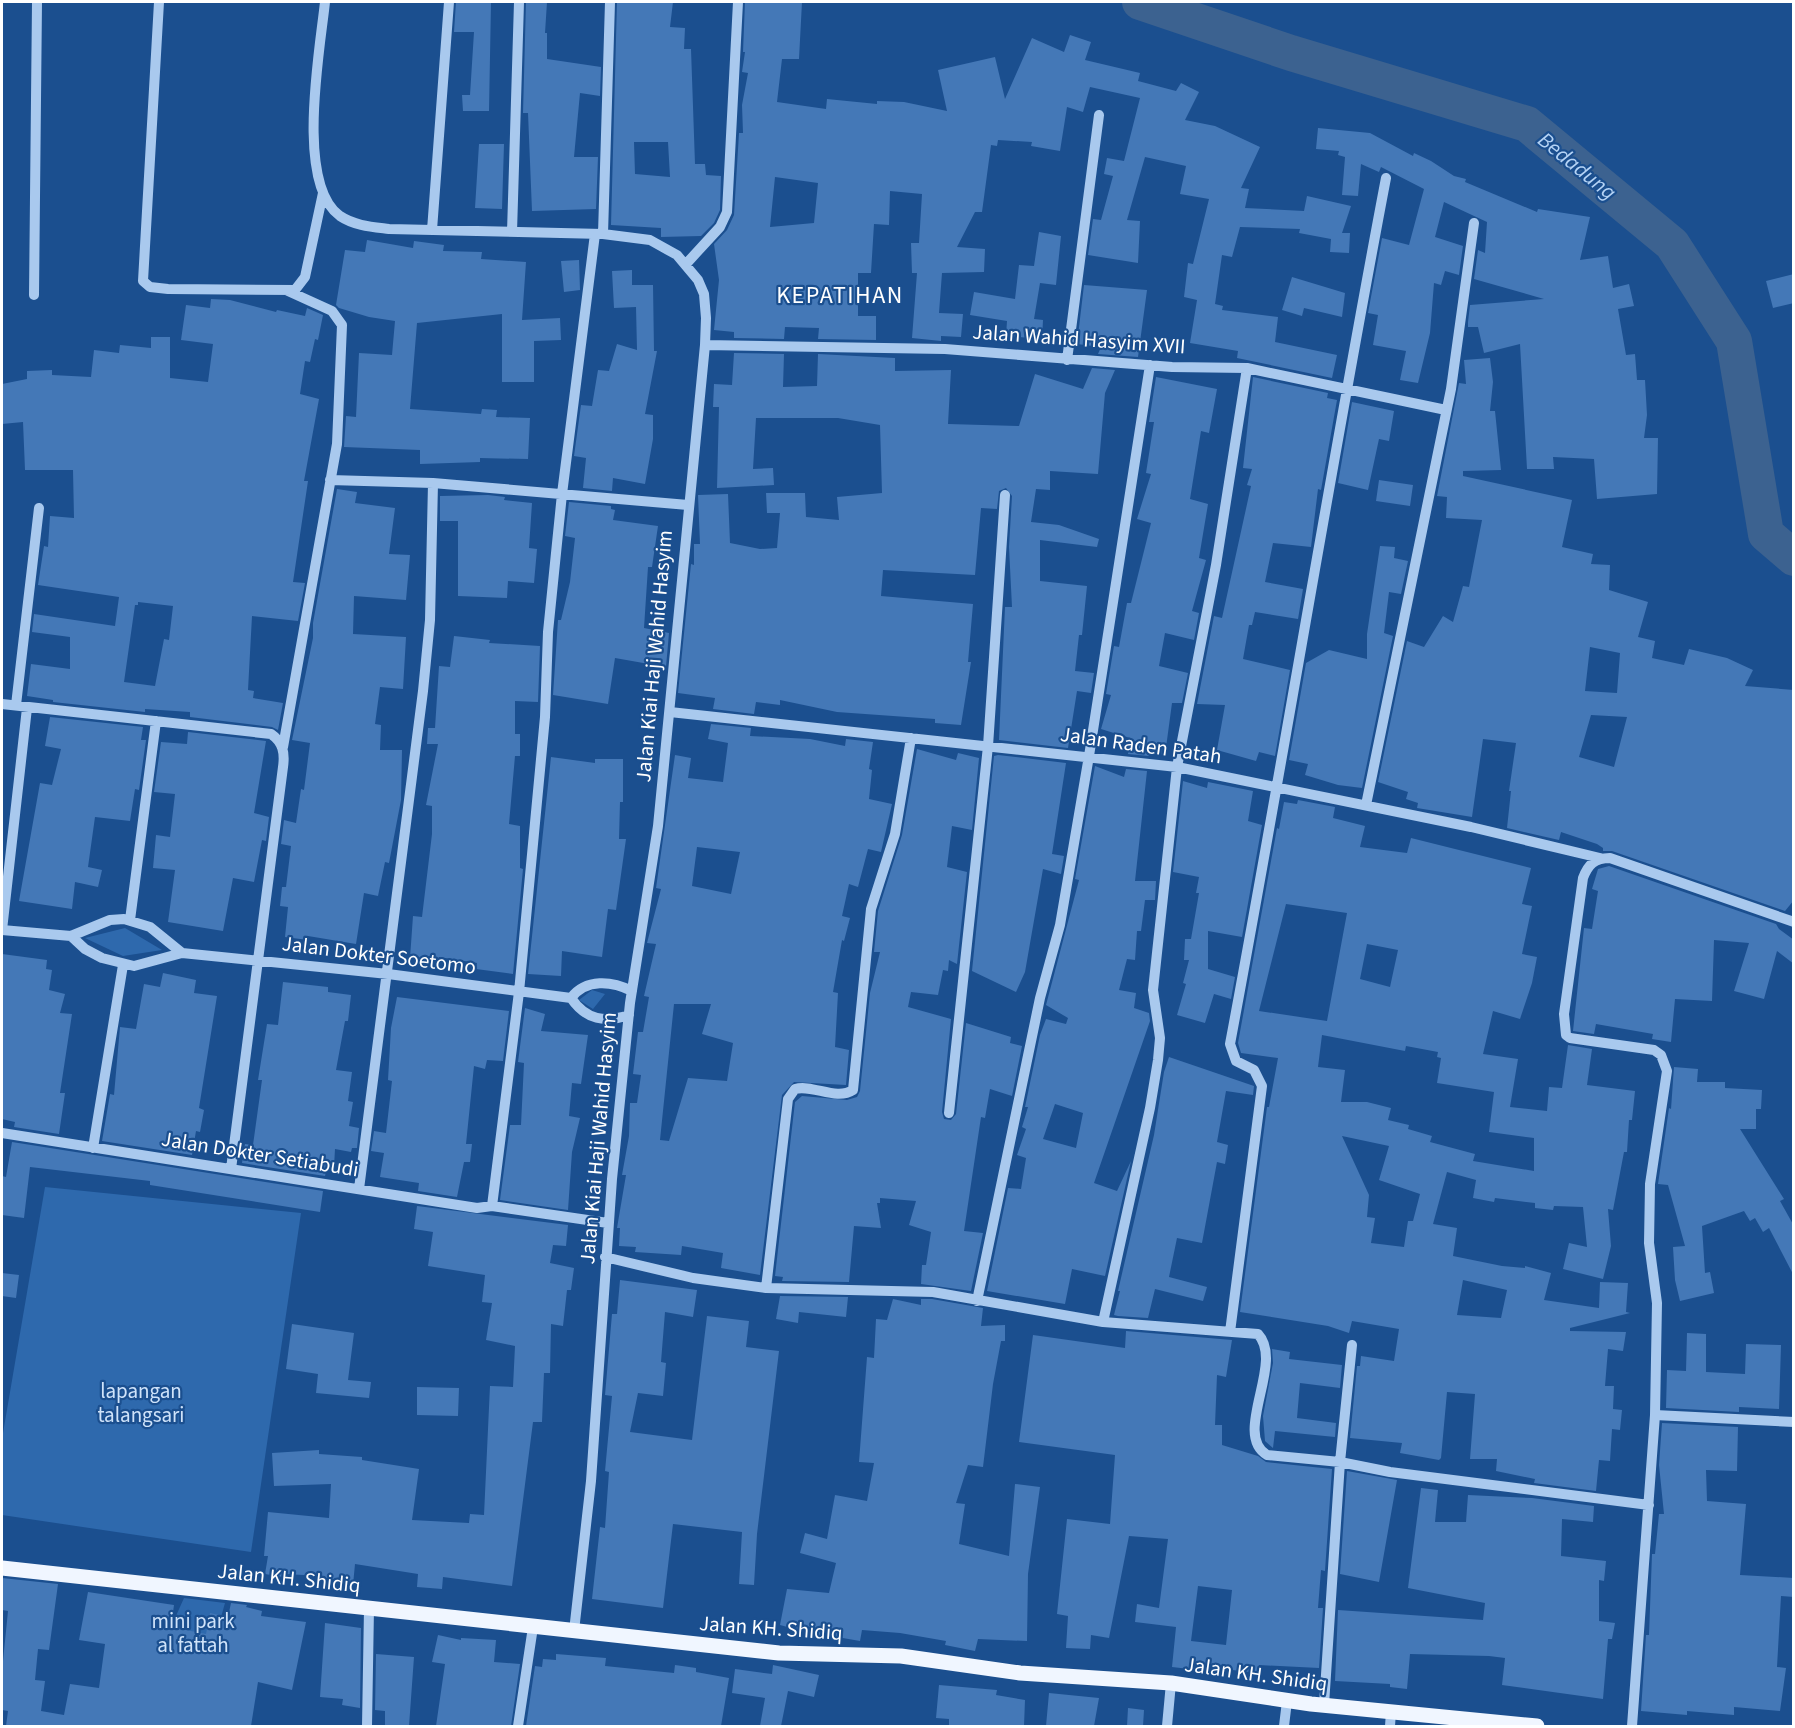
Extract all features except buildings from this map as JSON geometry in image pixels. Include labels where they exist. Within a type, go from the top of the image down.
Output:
[{"type":"main road","name":"Jalan KH. Shidiq","points":[[2,1568],[779,1653],[901,1656],[1020,1673],[1171,1683],[1324,1705],[1391,1719],[1538,1726]]},
{"type":"street","points":[[34,295],[37,2]]},
{"type":"street","points":[[159,2],[144,281],[150,288],[295,290],[305,278],[323,192]]},
{"type":"street","name":"Jalan Kiai Haji Wahid Hasyim","points":[[325,2],[315,100],[314,155],[323,192],[340,216],[362,225],[432,230],[599,234],[650,240],[677,255],[698,280],[704,294],[705,345],[658,826],[629,1016],[605,1257],[591,1481],[574,1631]]},
{"type":"street","points":[[432,230],[449,2]]},
{"type":"street","points":[[512,232],[519,2]]},
{"type":"street","points":[[492,1206],[519,992],[562,494],[599,234],[610,2]]},
{"type":"street","points":[[686,264],[720,227],[727,212],[738,2]]},
{"type":"street","points":[[1067,360],[1099,115]]},
{"type":"street","points":[[1230,1332],[1262,1086],[1254,1070],[1236,1061],[1230,1044],[1278,786],[1346,389],[1386,178]]},
{"type":"street","points":[[1366,805],[1446,410],[1474,223]]},
{"type":"street","points":[[283,748],[337,444],[342,325],[332,311],[288,291]]},
{"type":"street","name":"Jalan Wahid Hasyim XVII","points":[[705,345],[945,349],[1067,360],[1246,369],[1446,410]]},
{"type":"street","points":[[977,1301],[1040,998],[1060,925],[1089,756],[1150,365]]},
{"type":"street","points":[[1103,1322],[1150,1108],[1158,1060],[1160,1038],[1153,990],[1177,767],[1216,565],[1246,369]]},
{"type":"street","points":[[330,480],[433,483],[688,505]]},
{"type":"street","points":[[359,1189],[423,691],[430,620],[433,483]]},
{"type":"street","points":[[950,1113],[988,746],[1005,495]]},
{"type":"street","points":[[39,508],[2,930],[71,936],[110,920],[130,921],[150,927],[182,953]]},
{"type":"street","points":[[2,704],[271,734],[278,739],[283,748],[285,754],[231,1169]]},
{"type":"street","name":"Jalan Raden Patah","points":[[669,712],[1177,767],[1278,786],[1636,866],[1794,922]]},
{"type":"street","points":[[130,921],[156,721]]},
{"type":"street","points":[[766,1288],[788,1099],[795,1089],[802,1087],[843,1094],[853,1090],[871,909],[895,834],[911,738]]},
{"type":"street","points":[[1600,858],[1587,867],[1583,878],[1563,1028],[1570,1038],[1654,1050],[1660,1054],[1666,1071],[1650,1184],[1649,1243],[1657,1303],[1655,1415],[1632,1726]]},
{"type":"street","name":"Jalan Dokter Soetomo","points":[[71,936],[85,949],[102,958],[123,964],[142,965],[182,953],[388,974],[571,998]]},
{"type":"street","points":[[93,1148],[123,964]]},
{"type":"street","points":[[629,1016],[599,1020],[585,1014],[571,998],[587,985],[596,983],[623,986],[632,991]]},
{"type":"street","name":"Jalan Dokter Setiabudi","points":[[2,1133],[477,1208],[492,1206],[608,1223]]},
{"type":"street","points":[[605,1257],[693,1278],[766,1288],[933,1293],[1015,1305],[1103,1322],[1258,1334],[1265,1346],[1262,1394],[1252,1432],[1258,1450],[1267,1455],[1340,1462],[1400,1473],[1649,1505]]},
{"type":"street","points":[[1324,1705],[1340,1462],[1352,1345]]},
{"type":"street","points":[[1655,1415],[1794,1422]]},
{"type":"street","points":[[367,1726],[369,1608]]},
{"type":"street","points":[[518,1726],[533,1627]]},
{"type":"street","points":[[1167,1726],[1171,1683]]},
{"type":"street","points":[[1284,1726],[1287,1701]]},
{"type":"green space","points":[[125,928],[162,950],[123,956],[85,938]]},
{"type":"green space","points":[[592,990],[605,994],[593,1009],[579,1000]]},
{"type":"green space","name":"lapangan talangsari","points":[[45,1187],[301,1213],[251,1552],[2,1515],[2,1439]]},
{"type":"green space","name":"mini park al fattah","points":[[184,1598],[225,1603],[200,1692],[159,1726],[171,1627]]},
{"type":"waterway","name":"Bedadung","points":[[1140,2],[1291,53],[1527,124],[1672,244],[1734,341],[1766,534],[1794,558]]},
{"type":"district","name":"KEPATIHAN","points":[[840,295]]}]
